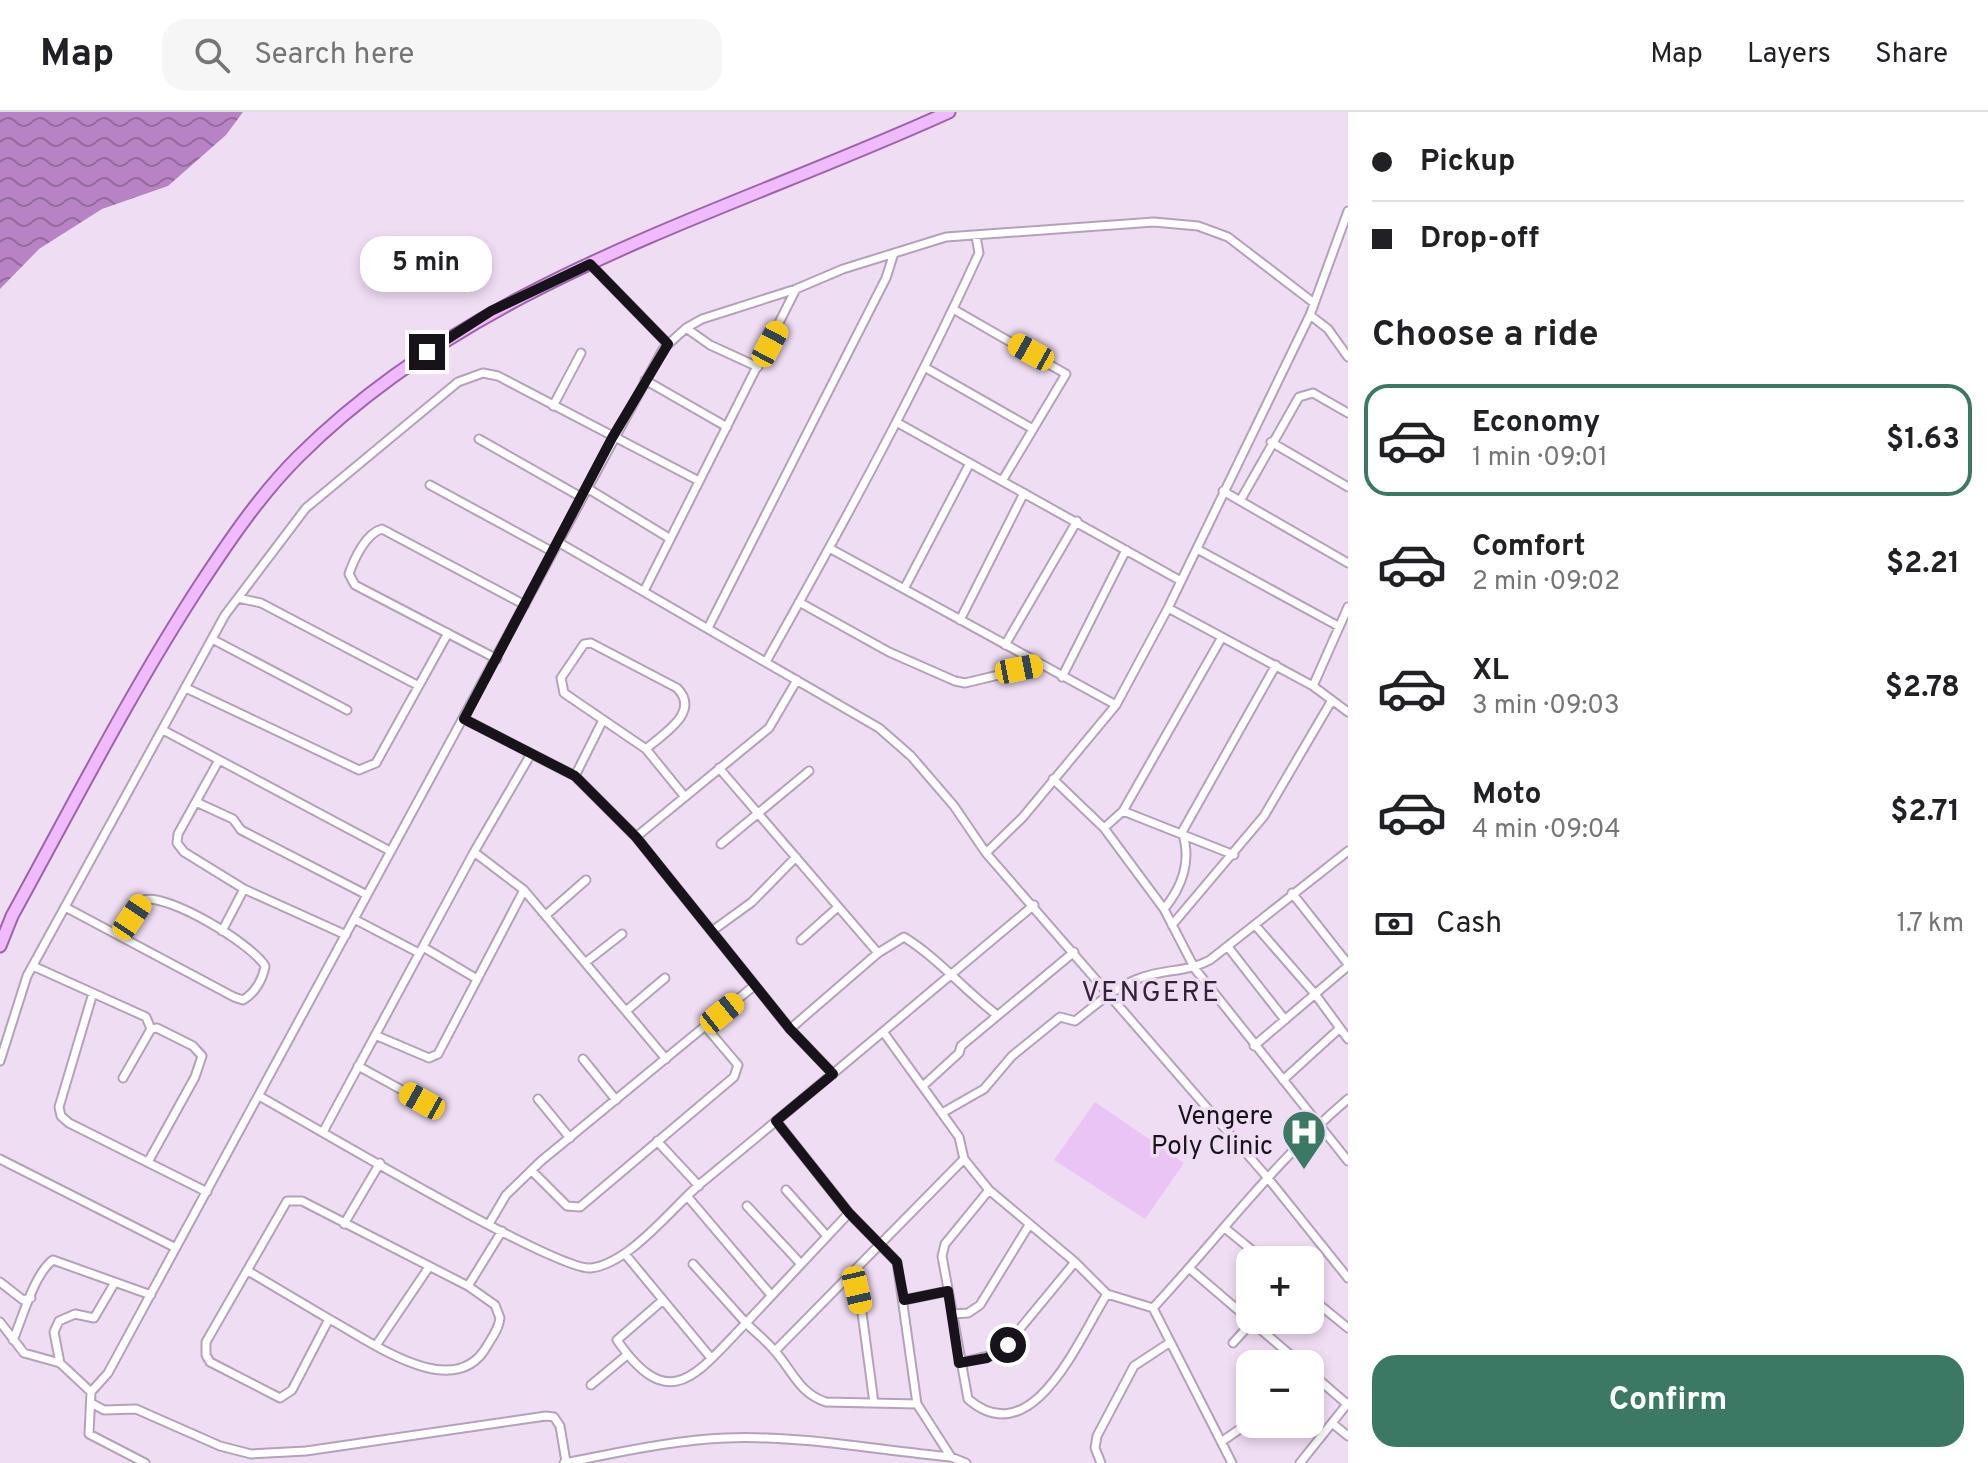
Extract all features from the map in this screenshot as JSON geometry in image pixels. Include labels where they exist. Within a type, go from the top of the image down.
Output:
[{"type":"main road","points":[[0,946],[19,903],[159,647],[234,534],[296,459],[349,410],[406,365],[491,311],[590,264],[949,112]]},
{"type":"street","points":[[986,853],[1023,817],[1116,705],[1168,608],[1310,315],[1348,211]]},
{"type":"street","points":[[91,1392],[108,1373],[151,1295],[497,659],[612,438],[668,344],[686,328],[946,237],[1154,222],[1198,226],[1228,237],[1314,303]]},
{"type":"street","points":[[767,660],[831,549],[926,368],[979,253],[976,236]]},
{"type":"street","points":[[709,626],[886,278],[894,253]]},
{"type":"street","points":[[590,264],[668,344]]},
{"type":"street","points":[[644,591],[796,289]]},
{"type":"street","points":[[953,309],[1064,371],[1065,379],[1002,481]]},
{"type":"street","points":[[1310,315],[1328,329],[1348,357]]},
{"type":"street","points":[[686,328],[710,345],[758,367]]},
{"type":"street","points":[[553,406],[581,353]]},
{"type":"street","points":[[926,368],[1033,429]]},
{"type":"street","points":[[0,1061],[33,966],[212,639],[238,598],[306,508],[458,382],[483,373],[498,376],[699,481]]},
{"type":"street","points":[[645,380],[727,427]]},
{"type":"street","points":[[1240,501],[1271,442],[1305,393],[1313,393],[1348,413]]},
{"type":"street","points":[[898,423],[1181,581]]},
{"type":"street","points":[[479,439],[581,497]]},
{"type":"street","points":[[1271,442],[1348,487]]},
{"type":"street","points":[[904,589],[970,463]]},
{"type":"street","points":[[430,485],[553,552]]},
{"type":"street","points":[[587,488],[669,538]]},
{"type":"street","points":[[1223,491],[1348,563]]},
{"type":"street","points":[[960,620],[1024,493]]},
{"type":"street","points":[[1005,645],[1077,521]]},
{"type":"street","points":[[497,659],[355,585],[349,574],[372,533],[389,531],[525,605]]},
{"type":"street","points":[[558,542],[853,710],[911,756],[954,806],[986,853],[1267,1177],[1348,1278]]},
{"type":"street","points":[[831,549],[1116,705]]},
{"type":"street","points":[[1197,549],[1338,626]]},
{"type":"street","points":[[1062,677],[1126,550]]},
{"type":"street","points":[[238,598],[261,603],[417,685]]},
{"type":"street","points":[[799,602],[889,652],[955,681],[965,683],[1040,665]]},
{"type":"street","points":[[1313,686],[1348,607]]},
{"type":"street","points":[[1168,608],[1313,686],[1348,712]]},
{"type":"street","points":[[186,688],[359,770],[376,763],[448,633]]},
{"type":"street","points":[[1104,828],[1123,811],[1222,637]]},
{"type":"street","points":[[212,639],[347,710]]},
{"type":"street","points":[[646,749],[683,716],[685,695],[591,643],[584,644],[566,667],[561,687],[564,693],[646,749],[685,797]]},
{"type":"street","points":[[1164,909],[1176,895],[1184,875],[1186,844],[1182,832],[1276,665]]},
{"type":"street","points":[[636,837],[769,728],[797,680]]},
{"type":"street","points":[[1172,925],[1234,855],[1280,793],[1332,700]]},
{"type":"street","points":[[464,719],[575,776],[636,837],[790,1029],[833,1074]]},
{"type":"street","points":[[575,776],[603,720]]},
{"type":"street","points":[[163,730],[390,851]]},
{"type":"street","points":[[323,1132],[474,852],[531,754]]},
{"type":"street","points":[[219,760],[178,834],[177,843],[184,852],[244,889],[346,935]]},
{"type":"street","points":[[719,768],[878,953]]},
{"type":"street","points":[[721,844],[809,771]]},
{"type":"street","points":[[1053,779],[1104,828],[1164,909],[1195,969],[1348,1161]]},
{"type":"street","points":[[196,802],[233,819],[241,830],[367,895]]},
{"type":"street","points":[[1123,811],[1234,855]]},
{"type":"street","points":[[942,1113],[984,1089],[1012,1056],[1060,1017],[1075,1021],[1108,993],[1145,976],[1195,969],[1228,947],[1348,851]]},
{"type":"street","points":[[474,852],[524,890],[666,1059]]},
{"type":"street","points":[[712,931],[752,902],[796,857]]},
{"type":"street","points":[[546,915],[586,880]]},
{"type":"street","points":[[222,931],[244,889]]},
{"type":"street","points":[[375,1035],[429,1058],[434,1056],[524,890]]},
{"type":"street","points":[[1254,1046],[1348,965],[1292,893]]},
{"type":"street","points":[[65,907],[243,1000],[251,996],[265,966],[256,954],[222,931],[159,898],[144,900],[121,934]]},
{"type":"street","points":[[259,1096],[502,1231],[558,1260],[590,1269],[625,1254],[687,1196],[1034,905]]},
{"type":"street","points":[[801,940],[838,907]]},
{"type":"street","points":[[356,920],[477,979]]},
{"type":"street","points":[[1255,925],[1315,994],[1348,1039]]},
{"type":"street","points":[[586,962],[622,934]]},
{"type":"street","points":[[790,1029],[878,953],[904,937],[928,952],[949,977],[997,1015]]},
{"type":"street","points":[[1228,947],[1285,1020]]},
{"type":"street","points":[[924,1085],[997,1015],[1074,952]]},
{"type":"street","points":[[33,966],[146,1017],[151,1029]]},
{"type":"street","points":[[626,1011],[665,978]]},
{"type":"street","points":[[489,1224],[506,1195],[532,1171],[755,985]]},
{"type":"street","points":[[93,993],[59,1107],[61,1116],[69,1123],[207,1192]]},
{"type":"street","points":[[532,1171],[567,1206],[580,1207],[736,1072],[738,1065],[705,1026]]},
{"type":"street","points":[[148,1162],[195,1077],[202,1056],[193,1046],[157,1028],[151,1029]]},
{"type":"street","points":[[123,1078],[151,1029]]},
{"type":"street","points":[[1283,1080],[1339,1029]]},
{"type":"street","points":[[884,1033],[959,1137],[964,1159],[989,1190],[1075,1262],[1107,1294],[1153,1308],[1232,1463]]},
{"type":"street","points":[[583,1059],[616,1100]]},
{"type":"street","points":[[358,1066],[422,1101]]},
{"type":"street","points":[[538,1099],[570,1138]]},
{"type":"street","points":[[1153,1308],[1226,1229],[1267,1177],[1320,1123],[1348,1100]]},
{"type":"street","points":[[776,1121],[849,1213],[897,1262],[917,1404],[951,1457]]},
{"type":"street","points":[[657,1141],[699,1186]]},
{"type":"street","points":[[0,1159],[176,1248]]},
{"type":"street","points":[[775,1351],[964,1159]]},
{"type":"street","points":[[344,1224],[380,1163]]},
{"type":"street","points":[[786,1190],[827,1236]]},
{"type":"street","points":[[989,1190],[942,1250],[965,1396],[994,1413],[1028,1408],[1042,1398],[1107,1294]]},
{"type":"street","points":[[687,1196],[771,1295]]},
{"type":"street","points":[[248,1271],[411,1365],[427,1369],[472,1365],[480,1358],[500,1318],[495,1305],[468,1286],[302,1201],[287,1201],[206,1342],[206,1355],[210,1362],[280,1398],[292,1390],[329,1319]]},
{"type":"street","points":[[747,1206],[801,1264]]},
{"type":"street","points":[[663,1300],[617,1340],[646,1375],[673,1383],[683,1381],[711,1358],[849,1213]]},
{"type":"street","points":[[953,1314],[968,1313],[980,1305],[1029,1225]]},
{"type":"street","points":[[1226,1229],[1247,1246]]},
{"type":"street","points":[[468,1286],[502,1231]]},
{"type":"street","points":[[625,1254],[711,1358]]},
{"type":"street","points":[[13,1340],[44,1267],[53,1260],[151,1295]]},
{"type":"street","points":[[959,1363],[1000,1353],[1075,1262]]},
{"type":"street","points":[[693,1264],[775,1351],[805,1393],[814,1398],[917,1404]]},
{"type":"street","points":[[377,1344],[429,1267]]},
{"type":"street","points":[[1189,1268],[1236,1308]]},
{"type":"street","points":[[850,1274],[862,1313],[874,1403]]},
{"type":"street","points":[[0,1282],[23,1300],[32,1298]]},
{"type":"street","points":[[60,1363],[54,1332],[59,1321],[75,1314],[94,1318],[114,1284]]},
{"type":"street","points":[[904,1300],[948,1291]]},
{"type":"street","points":[[1324,1308],[1348,1328]]},
{"type":"street","points":[[0,1322],[24,1353],[60,1363],[91,1392],[93,1404],[88,1416],[89,1434],[145,1463]]},
{"type":"street","points":[[1233,1343],[1241,1334]]},
{"type":"street","points":[[1266,1334],[1284,1350]]},
{"type":"street","points":[[1101,1463],[1095,1448],[1097,1436],[1129,1376],[1142,1359],[1169,1343]]},
{"type":"street","points":[[591,1385],[627,1355]]},
{"type":"street","points":[[1300,1463],[1348,1403],[1324,1383]]},
{"type":"street","points":[[93,1404],[104,1410],[136,1409],[220,1446],[251,1454],[306,1451],[546,1416],[554,1417],[560,1426],[565,1463],[697,1439],[729,1437],[803,1440],[951,1457],[966,1463]]},
{"type":"street","points":[[1332,1423],[1348,1436]]},
{"type":"street","points":[[1221,1442],[1236,1432]]},
{"type":"shaded area","points":[[1095,1102],[1184,1163],[1145,1219],[1054,1160]]},
{"type":"water","points":[[0,112],[243,112],[226,135],[168,186],[102,209],[39,249],[0,289]]},
{"type":"place","name":"Vengere Poly Clinic","points":[[1304,1171]]},
{"type":"district","name":"VENGERE","points":[[1151,994]]},
{"type":"route","points":[[427,352],[491,311],[590,264],[668,344],[612,438],[464,719],[575,776],[636,837],[790,1029],[833,1074],[776,1121],[849,1213],[891,1253],[897,1262],[904,1300],[948,1291],[959,1363],[987,1358],[1000,1353],[1008,1345]]}]
